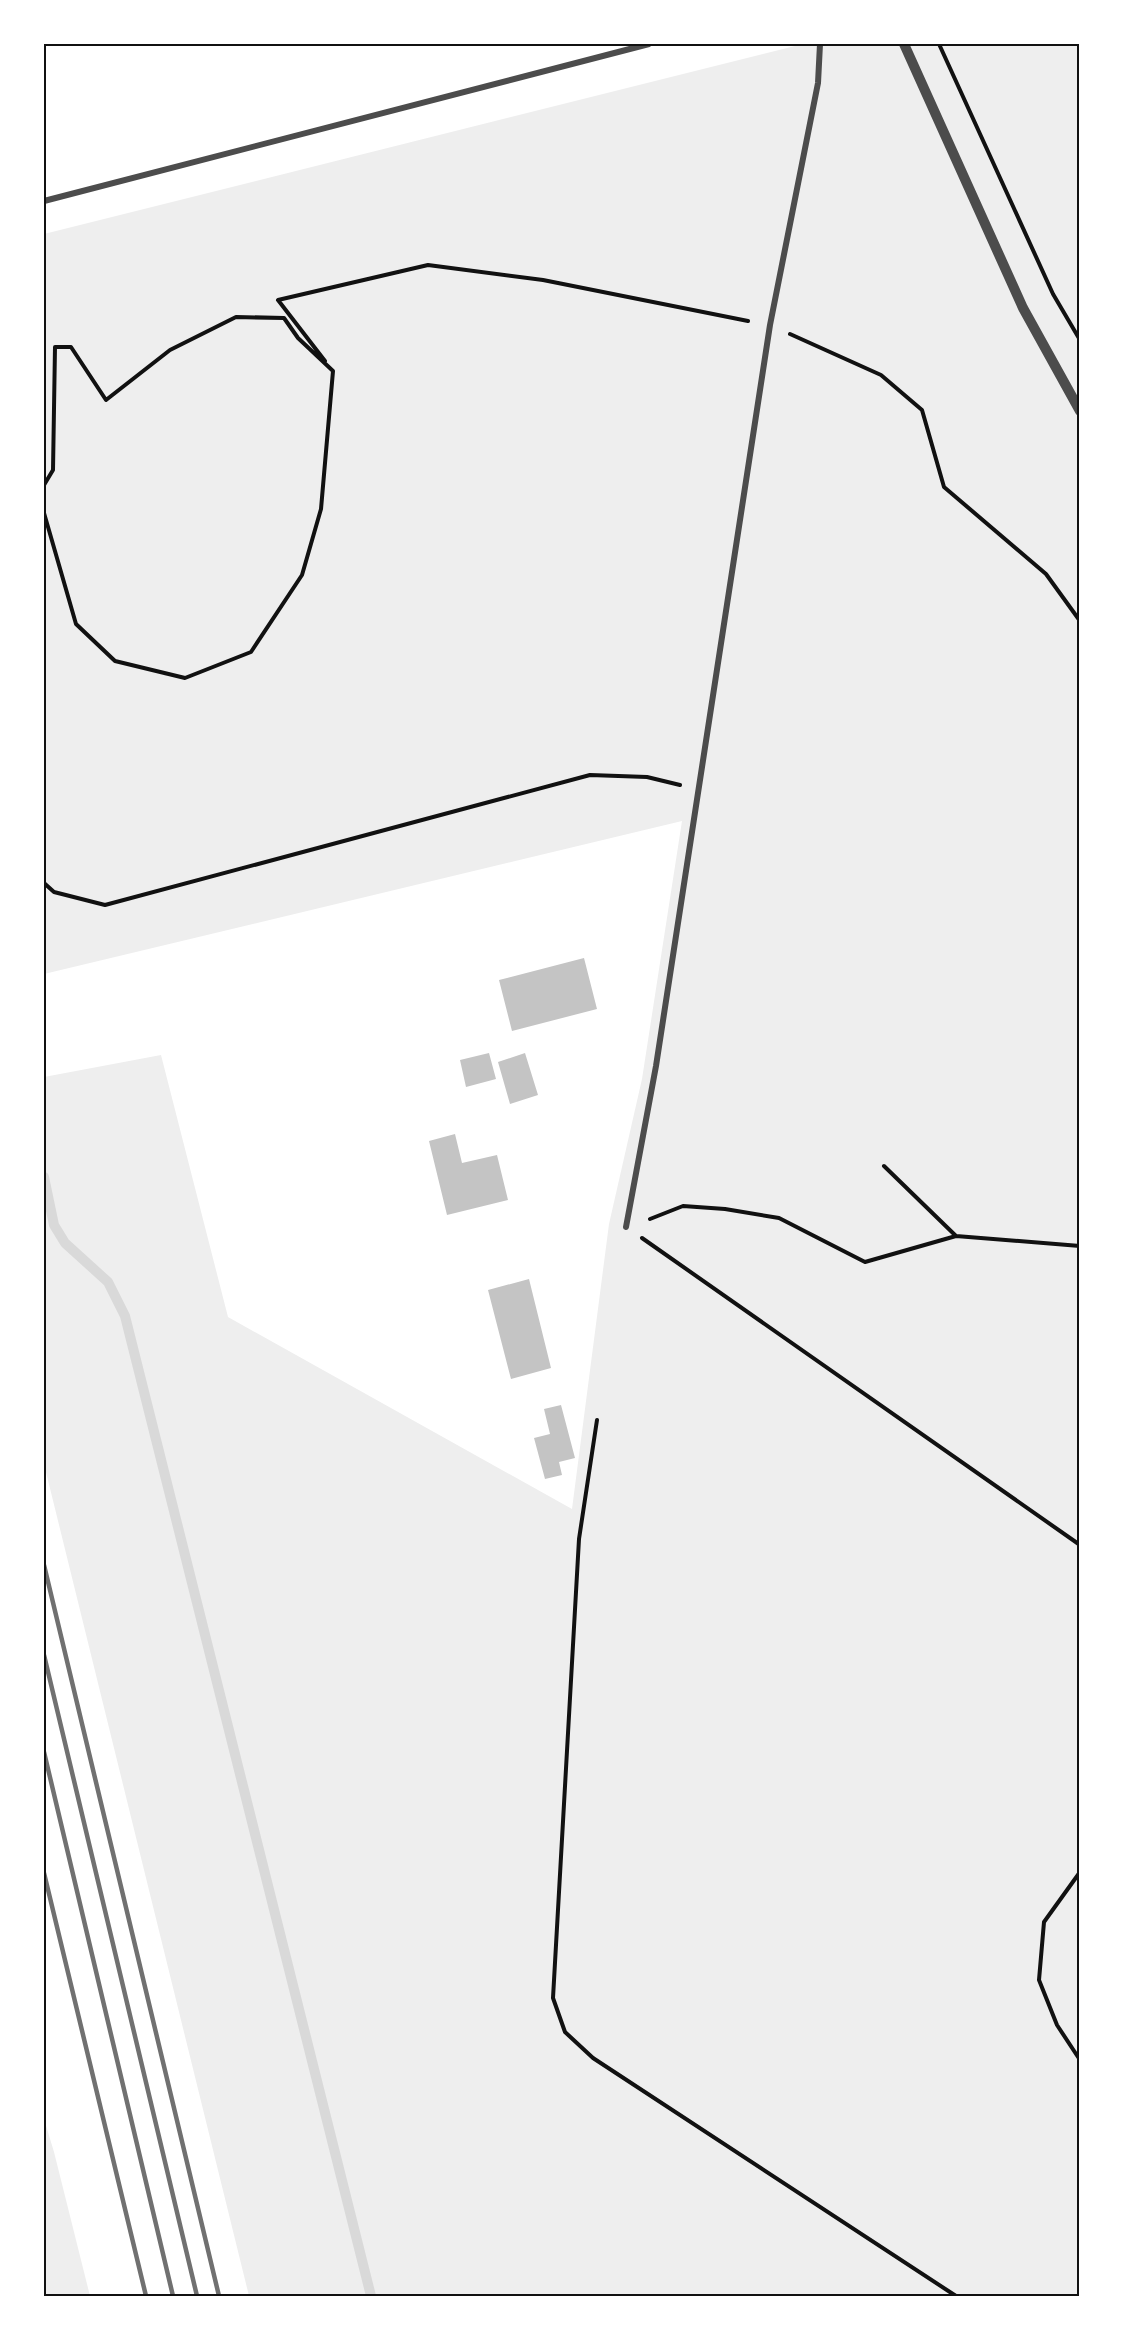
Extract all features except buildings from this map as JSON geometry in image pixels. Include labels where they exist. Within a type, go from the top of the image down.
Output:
[{"type":"street","points":[[44,201],[649,44]]},
{"type":"street","points":[[626,1227],[656,1066],[770,325],[818,83],[820,44]]},
{"type":"street","points":[[904,44],[1023,308],[1080,411]]},
{"type":"path","points":[[939,44],[1053,294],[1080,340]]},
{"type":"path","points":[[44,513],[76,624],[115,661],[185,678],[251,652],[302,575],[321,509],[333,371],[278,300],[428,265],[543,280],[770,325],[881,375],[922,410],[944,487],[1046,574],[1080,621]]},
{"type":"path","points":[[44,485],[53,470],[55,347],[71,347],[106,400],[170,350],[236,316],[284,318],[298,338],[333,371]]},
{"type":"path","points":[[44,883],[54,891],[105,905],[590,775],[647,777],[700,790]]},
{"type":"path","points":[[884,1166],[956,1236]]},
{"type":"path","points":[[626,1227],[683,1206],[725,1209],[779,1218],[865,1262],[956,1236],[1080,1246]]},
{"type":"path","points":[[626,1227],[1080,1545]]},
{"type":"path","points":[[597,1420],[579,1539],[553,1998],[565,2032],[593,2058],[956,2296]]},
{"type":"path","points":[[1080,1872],[1044,1922],[1039,1980],[1057,2025],[1080,2060]]},
{"type":"shaded area","points":[[803,44],[1079,44],[1079,2296],[249,2296],[44,1464],[44,1077],[161,1055],[228,1317],[572,1509],[609,1224],[642,1079],[682,821],[44,974],[44,234]]},
{"type":"shaded area","points":[[44,2119],[54,2152],[90,2296],[44,2296]]},
{"type":"waterway","points":[[44,1177],[54,1225],[65,1243],[108,1282],[125,1316],[371,2296]]},
{"type":"railway","points":[[44,1565],[219,2296]]},
{"type":"railway","points":[[44,1655],[197,2296]]},
{"type":"railway","points":[[44,1752],[173,2296]]},
{"type":"railway","points":[[44,1873],[146,2296]]}]
